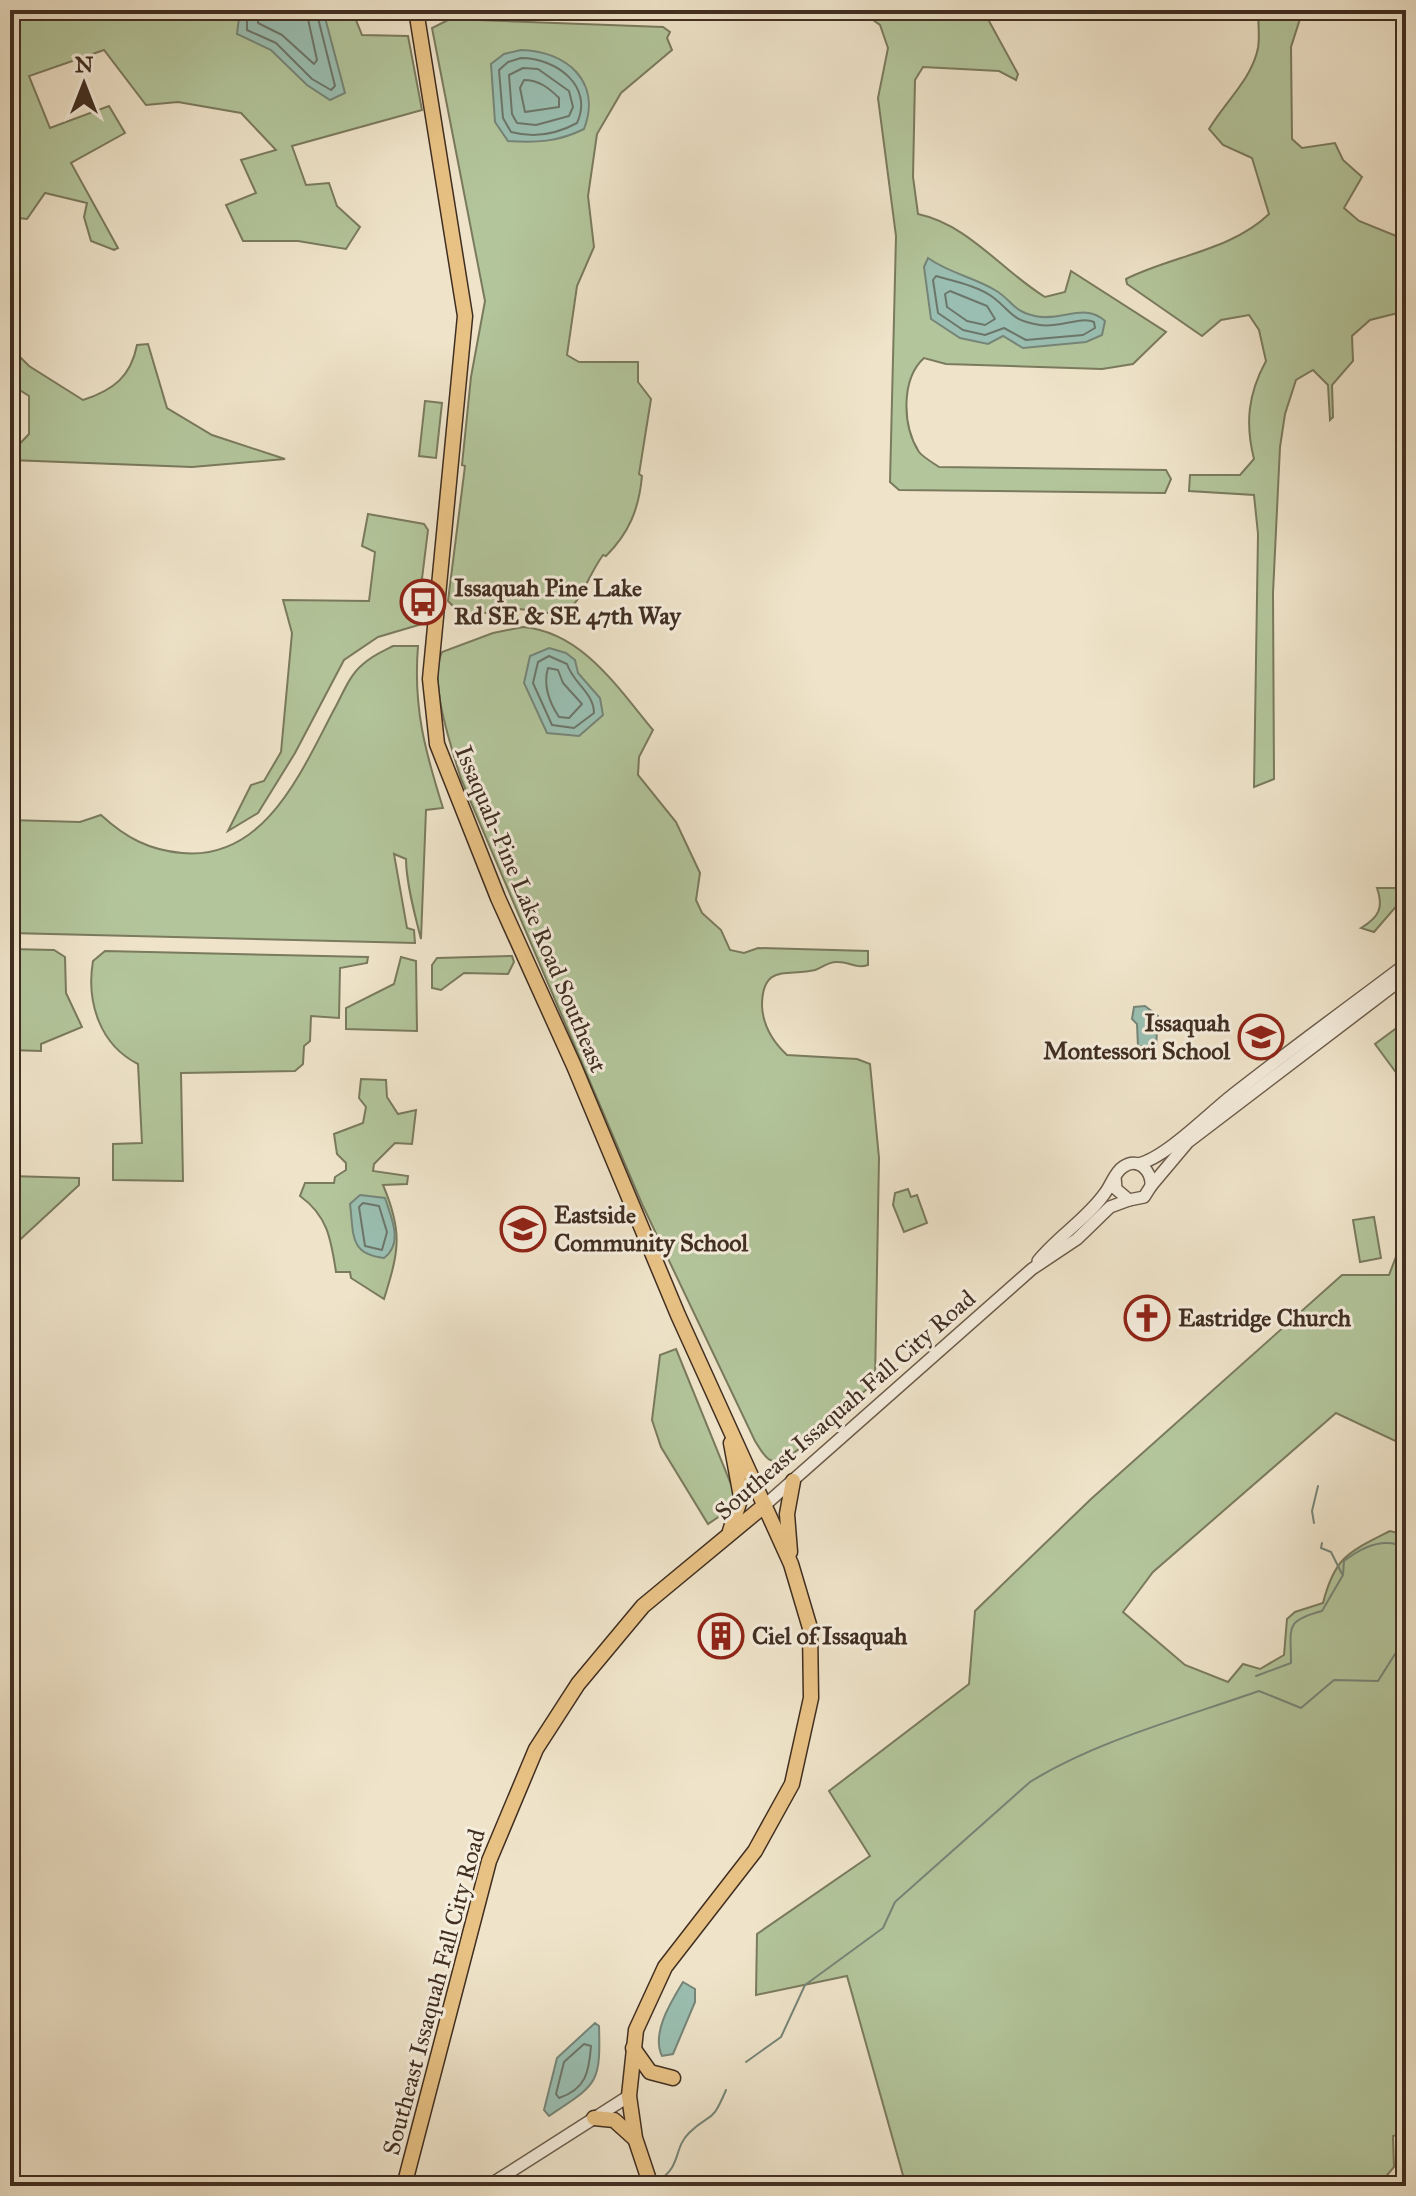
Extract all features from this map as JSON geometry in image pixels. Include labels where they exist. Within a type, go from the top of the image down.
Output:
[{"type":"main road","name":"Issaquah-Pine Lake Road Southeast","points":[[416,10],[465,316],[430,679],[437,744],[508,921],[791,1564]]},
{"type":"main road","points":[[727,1537],[741,1497],[728,1423]]},
{"type":"main road","points":[[651,2186],[639,2156],[629,2096],[633,2048],[641,2014],[665,1967],[755,1851],[792,1784],[809,1719],[812,1667],[808,1617],[791,1564],[787,1514],[793,1481]]},
{"type":"main road","name":"Southeast Issaquah Fall City Road","points":[[404,2186],[489,1861],[536,1749],[602,1655],[641,1612],[648,1612],[669,1594],[684,1580],[686,1573],[765,1505]]},
{"type":"main road","points":[[633,2048],[650,2072],[673,2078]]},
{"type":"main road","points":[[594,2118],[614,2120],[635,2138]]},
{"type":"street","points":[[1406,964],[1249,1082],[1158,1159],[1127,1164],[1115,1177],[1116,1189],[1129,1200],[1144,1197],[1188,1142],[1406,976]]},
{"type":"street","points":[[1138,1164],[1150,1173],[1151,1186]]},
{"type":"street","name":"Southeast Issaquah Fall City Road","points":[[1032,1269],[1052,1244],[1095,1206],[1115,1177]]},
{"type":"street","name":"Southeast Issaquah Fall City Road","points":[[765,1505],[1032,1269],[1077,1239],[1110,1207],[1129,1200]]},
{"type":"street","points":[[488,2186],[629,2096]]},
{"type":"street","points":[[296,2186],[337,2183],[371,2186]]},
{"type":"green space","points":[[10,10],[352,10],[362,35],[408,36],[422,110],[292,146],[306,185],[329,183],[337,206],[360,227],[346,249],[298,241],[243,241],[226,205],[256,193],[241,160],[276,150],[241,113],[178,102],[146,105],[104,50],[29,76],[50,128],[109,106],[125,133],[71,163],[118,248],[114,250],[91,241],[84,217],[87,203],[45,193],[27,219],[10,217]]},
{"type":"green space","points":[[859,10],[983,10],[1018,74],[1016,80],[999,71],[923,67],[915,80],[913,177],[918,214],[969,238],[1045,297],[1065,292],[1071,271],[1166,332],[1133,364],[1102,369],[946,364],[924,358],[911,378],[906,403],[909,429],[919,452],[939,467],[1166,470],[1171,479],[1165,493],[899,490],[890,482],[896,236],[878,98],[888,48],[880,25]]},
{"type":"green space","points":[[1258,10],[1384,12],[1384,19],[1300,19],[1291,47],[1292,139],[1302,148],[1335,143],[1343,160],[1362,177],[1344,208],[1359,221],[1406,240],[1406,311],[1370,320],[1352,336],[1353,361],[1332,385],[1333,417],[1330,420],[1328,385],[1313,370],[1296,380],[1285,414],[1280,447],[1273,593],[1274,779],[1254,787],[1258,534],[1254,495],[1189,491],[1190,475],[1240,475],[1254,459],[1250,409],[1255,385],[1266,361],[1259,330],[1249,315],[1221,320],[1202,336],[1127,284],[1126,279],[1238,236],[1269,214],[1252,158],[1223,145],[1209,129],[1255,59],[1259,43]]},
{"type":"green space","points":[[450,19],[663,27],[670,32],[667,38],[672,50],[621,93],[597,134],[588,196],[594,247],[577,286],[567,355],[579,362],[638,362],[638,382],[651,399],[639,474],[642,476],[641,488],[632,520],[621,538],[606,556],[603,555],[575,602],[563,615],[519,609],[464,613],[448,601],[465,466],[462,465],[471,377],[485,301],[432,28]]},
{"type":"green space","points":[[148,344],[167,408],[212,435],[285,459],[192,467],[10,460],[10,454],[29,434],[29,396],[10,384],[10,347],[29,366],[83,400],[104,392],[119,380],[130,365],[137,345]]},
{"type":"green space","points":[[425,401],[442,403],[436,458],[419,456]]},
{"type":"green space","points":[[368,514],[424,524],[428,530],[419,603],[422,624],[378,637],[344,660],[295,753],[258,813],[228,831],[251,785],[264,781],[281,752],[292,633],[283,600],[369,601],[375,552],[362,546]]},
{"type":"green space","points":[[523,627],[544,631],[581,651],[612,680],[653,730],[639,757],[638,775],[676,822],[700,873],[696,900],[702,913],[721,930],[730,950],[744,953],[758,948],[868,951],[868,965],[835,962],[815,970],[779,974],[772,977],[763,992],[766,1027],[787,1055],[857,1059],[870,1064],[879,1158],[875,1382],[786,1460],[771,1460],[755,1441],[642,1204],[461,779],[439,697],[438,665],[442,652],[493,633]]},
{"type":"green space","points":[[393,646],[418,646],[419,709],[443,808],[426,810],[421,939],[406,859],[394,854],[407,928],[414,930],[415,943],[10,933],[10,820],[80,822],[101,815],[138,842],[182,853],[212,851],[237,842],[259,826],[295,781],[354,674],[369,659]]},
{"type":"green space","points":[[1377,888],[1406,888],[1406,895],[1374,932],[1361,928],[1372,920],[1380,907]]},
{"type":"green space","points":[[10,949],[54,950],[65,957],[66,993],[82,1027],[41,1044],[41,1051],[10,1050],[17,1035],[10,1017]]},
{"type":"green space","points":[[105,951],[368,957],[367,963],[340,968],[339,1018],[311,1016],[310,1041],[304,1046],[303,1064],[295,1071],[181,1073],[183,1181],[113,1180],[113,1144],[142,1143],[138,1064],[114,1046],[105,1034],[94,1007],[93,961]]},
{"type":"green space","points":[[512,956],[514,962],[508,974],[464,973],[441,990],[432,988],[432,965],[437,958]]},
{"type":"green space","points":[[401,957],[416,961],[417,1031],[346,1029],[346,1008],[394,984]]},
{"type":"green space","points":[[1406,1021],[1406,1086],[1375,1044]]},
{"type":"green space","points":[[361,1079],[386,1080],[387,1097],[398,1114],[416,1110],[412,1144],[395,1143],[374,1164],[373,1171],[408,1176],[407,1184],[383,1185],[394,1216],[397,1242],[384,1299],[351,1278],[350,1272],[336,1272],[327,1230],[317,1212],[300,1196],[305,1183],[334,1183],[335,1177],[346,1170],[346,1163],[337,1154],[334,1134],[363,1123],[366,1107],[359,1098]]},
{"type":"green space","points":[[10,1176],[79,1178],[79,1185],[10,1249]]},
{"type":"green space","points":[[908,1189],[911,1197],[917,1195],[927,1223],[904,1232],[893,1205],[895,1193]]},
{"type":"green space","points":[[1374,1217],[1381,1258],[1360,1262],[1353,1220]]},
{"type":"green space","points":[[1406,1245],[1406,1446],[1336,1413],[1153,1572],[1123,1612],[1185,1665],[1228,1682],[1243,1664],[1260,1669],[1284,1655],[1287,1619],[1295,1612],[1323,1603],[1333,1575],[1346,1557],[1390,1531],[1406,1535],[1406,2133],[1393,2136],[1394,2167],[1378,2186],[906,2186],[847,1976],[756,1995],[757,1934],[870,1856],[829,1791],[969,1684],[975,1611],[1091,1499],[1342,1275],[1389,1275],[1399,1249]]},
{"type":"green space","points":[[676,1349],[735,1494],[733,1507],[708,1524],[661,1447],[652,1420],[660,1355]]},
{"type":"water","points":[[240,10],[323,10],[345,93],[330,100],[307,85],[271,50],[237,34]]},
{"type":"water","points":[[521,50],[553,56],[576,72],[588,97],[584,129],[547,141],[508,141],[495,122],[491,64],[504,54]]},
{"type":"water","points":[[928,258],[995,290],[1027,314],[1054,317],[1089,313],[1097,316],[1105,321],[1102,335],[1086,342],[1023,348],[1003,336],[988,344],[960,338],[931,319],[924,267]]},
{"type":"water","points":[[549,648],[566,653],[575,660],[578,673],[600,698],[603,715],[579,736],[547,733],[524,683],[530,656]]},
{"type":"water","points":[[1145,1006],[1158,1016],[1156,1047],[1138,1046],[1137,1024],[1132,1019],[1134,1007]]},
{"type":"water","points":[[360,1195],[385,1198],[395,1237],[390,1252],[384,1258],[364,1252],[355,1241],[350,1204]]},
{"type":"water","points":[[683,1982],[695,1989],[695,2002],[673,2054],[662,2056],[659,2047],[661,2028]]},
{"type":"water","points":[[595,2023],[599,2026],[599,2061],[592,2082],[577,2097],[549,2116],[544,2110],[557,2058]]},
{"type":"waterway","points":[[1314,1523],[1312,1511],[1318,1486]]},
{"type":"waterway","points":[[1322,1543],[1321,1548],[1331,1552],[1342,1574]]},
{"type":"waterway","points":[[1256,1676],[1291,1663],[1292,1627],[1301,1618],[1322,1611],[1343,1575],[1344,1561],[1358,1551],[1381,1543],[1406,1548]]},
{"type":"waterway","points":[[746,2062],[781,2037],[805,1985],[883,1928],[895,1902],[1030,1782],[1112,1742],[1259,1691],[1301,1708],[1334,1680],[1378,1681],[1402,1643],[1406,1644]]},
{"type":"waterway","points":[[658,2181],[671,2169],[689,2133],[714,2114],[726,2090]]},
{"type":"place","name":"Issaquah Pine Lake Rd SE & SE 47th Way","points":[[423,602]]},
{"type":"place","name":"Issaquah Montessori School","points":[[1261,1037]]},
{"type":"place","name":"Eastside Community School","points":[[523,1229]]},
{"type":"place","name":"Eastridge Church","points":[[1147,1318]]},
{"type":"place","name":"Ciel of Issaquah","points":[[721,1636]]}]
